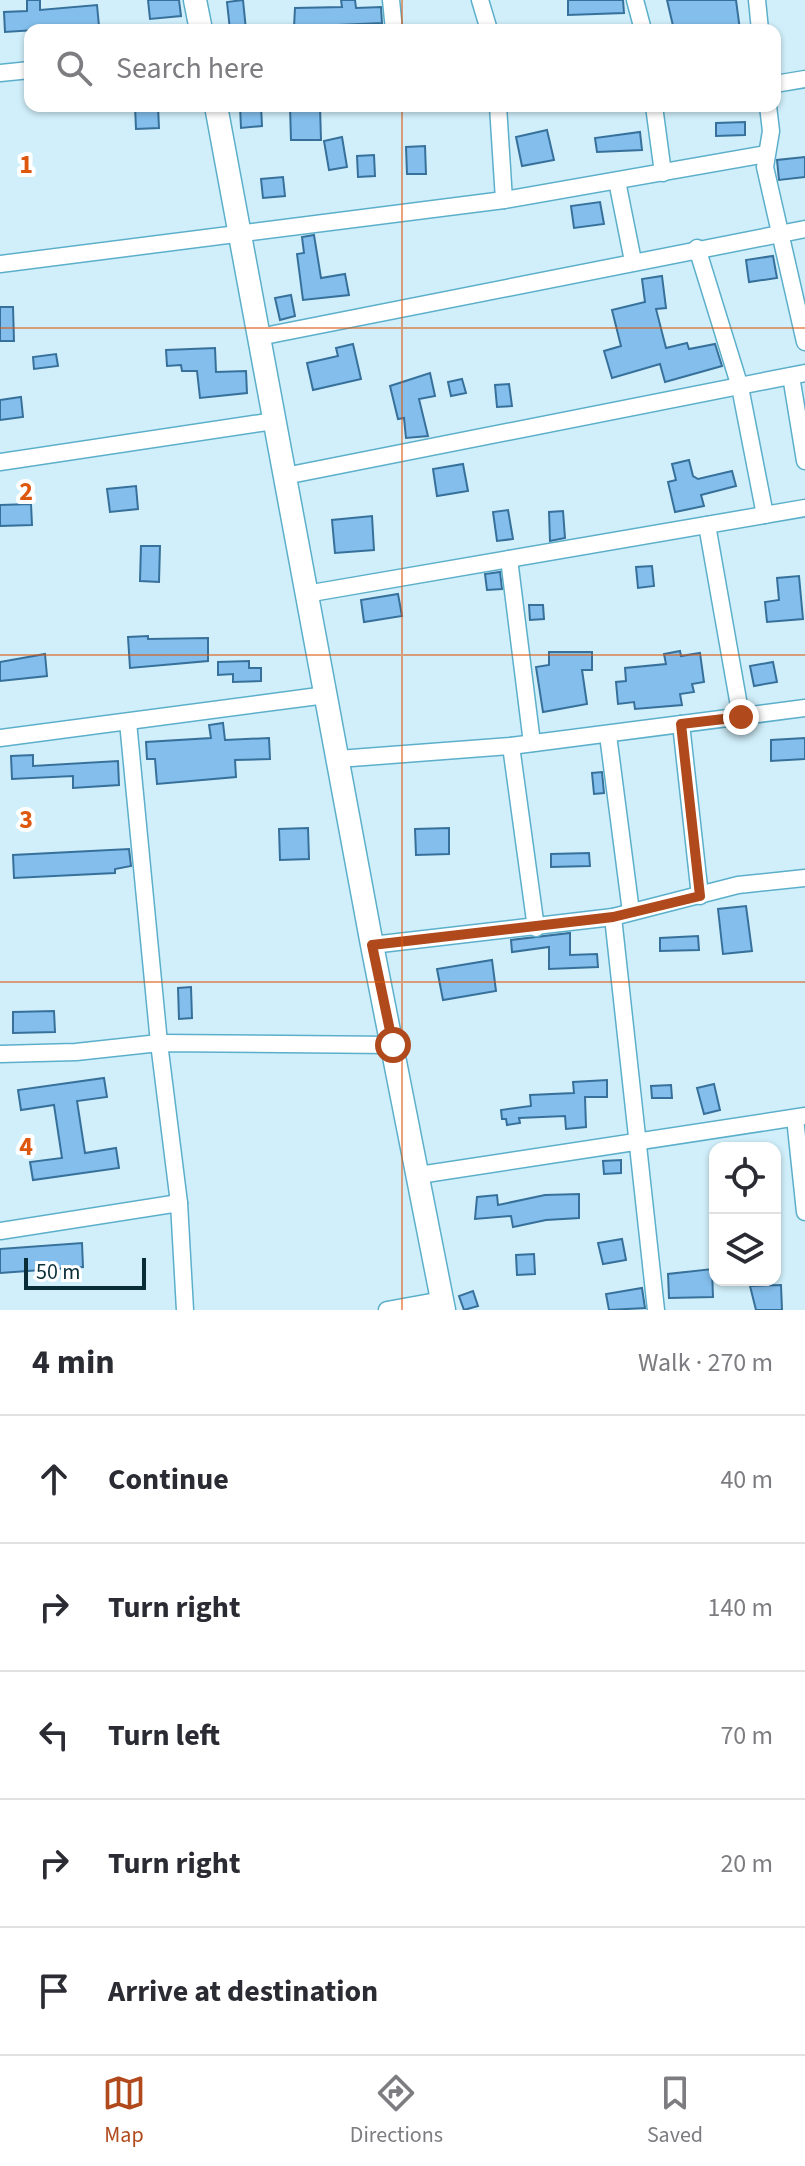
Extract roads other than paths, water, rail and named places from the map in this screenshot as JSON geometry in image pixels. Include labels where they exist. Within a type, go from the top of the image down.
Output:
[{"type":"main road","points":[[195,0],[200,24]]},
{"type":"main road","points":[[217,112],[372,945],[443,1305]]},
{"type":"street","points":[[391,0],[393,24]]},
{"type":"street","points":[[480,0],[487,24]]},
{"type":"street","points":[[635,0],[641,24]]},
{"type":"street","points":[[757,0],[759,24]]},
{"type":"street","points":[[0,73],[24,71]]},
{"type":"street","points":[[781,83],[805,79]]},
{"type":"street","points":[[498,112],[504,200]]},
{"type":"street","points":[[655,112],[663,173]]},
{"type":"street","points":[[769,112],[771,131],[765,167],[805,342]]},
{"type":"street","points":[[0,264],[504,200],[766,154]]},
{"type":"street","points":[[617,181],[633,261]]},
{"type":"street","points":[[259,337],[805,229]]},
{"type":"street","points":[[697,248],[740,387],[765,515]]},
{"type":"street","points":[[285,476],[798,375],[805,461]]},
{"type":"street","points":[[0,462],[274,421]]},
{"type":"street","points":[[306,594],[805,508]]},
{"type":"street","points":[[707,525],[741,717]]},
{"type":"street","points":[[509,559],[532,743]]},
{"type":"street","points":[[0,738],[326,695]]},
{"type":"street","points":[[338,759],[511,746],[805,708]]},
{"type":"street","points":[[128,722],[159,1043],[179,1203],[185,1310]]},
{"type":"street","points":[[681,724],[700,896]]},
{"type":"street","points":[[608,735],[631,912]]},
{"type":"street","points":[[511,746],[536,928]]},
{"type":"street","points":[[372,945],[613,917],[751,883],[805,878]]},
{"type":"street","points":[[613,917],[640,1139],[656,1310]]},
{"type":"street","points":[[0,1054],[76,1052],[159,1043],[393,1045]]},
{"type":"street","points":[[419,1175],[800,1117],[805,1212]]},
{"type":"street","points":[[0,1231],[179,1203]]},
{"type":"street","points":[[387,1310],[443,1305]]}]
